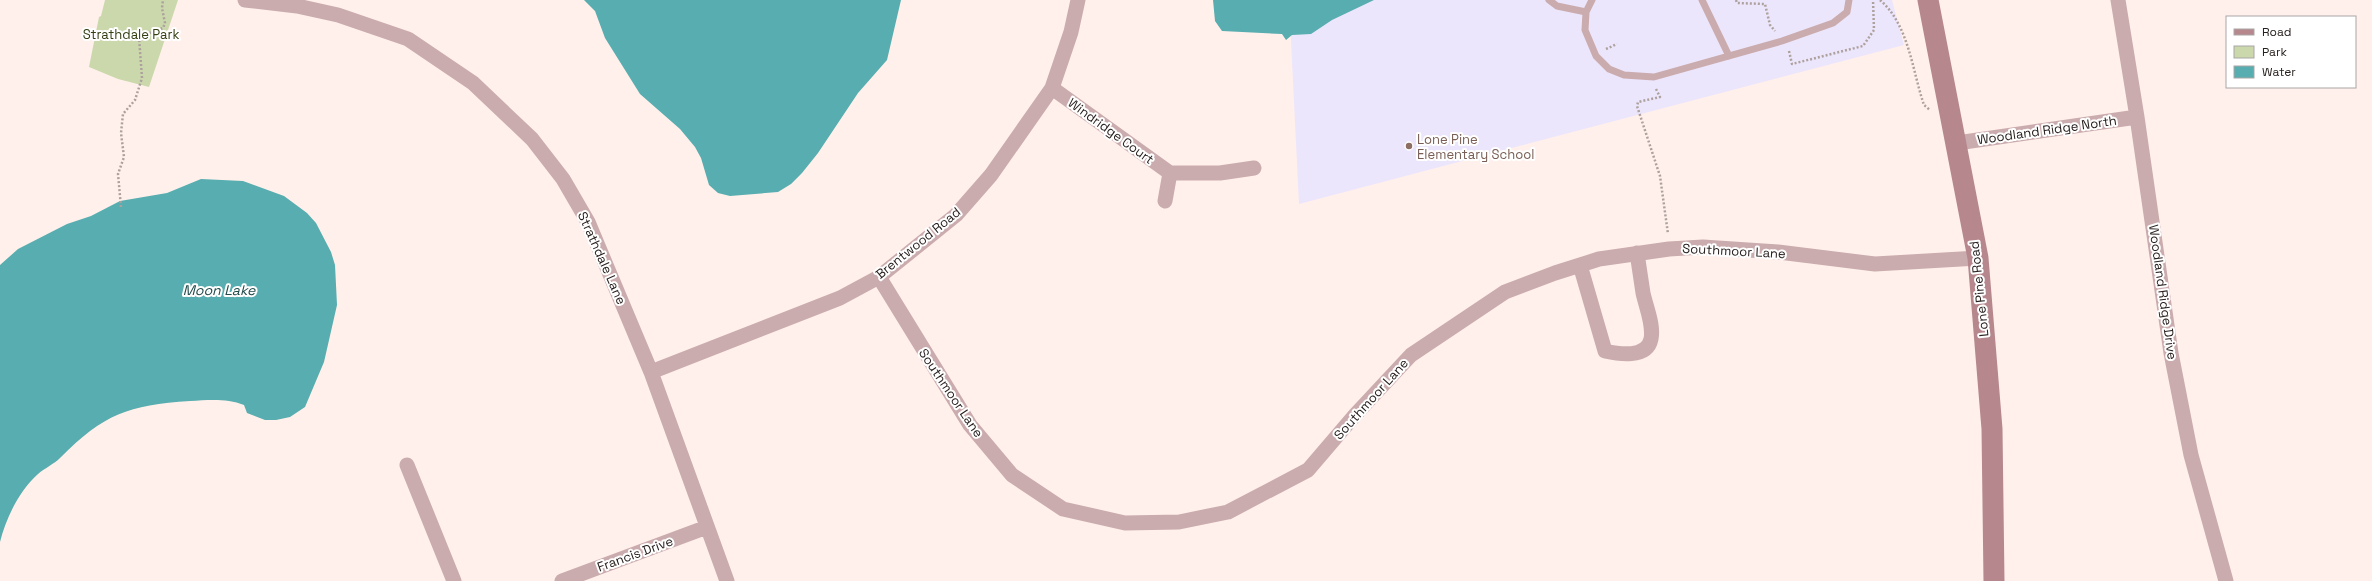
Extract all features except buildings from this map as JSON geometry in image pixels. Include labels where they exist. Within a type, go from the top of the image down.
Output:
[{"type":"street","name":"Strathdale Lane","points":[[245,0],[297,6],[338,15],[408,39],[473,83],[532,139],[563,179],[588,222],[651,372],[727,581]]},
{"type":"street","name":"Brentwood Road","points":[[651,372],[840,298],[879,277],[956,216],[991,175],[1052,88],[1071,32],[1078,0]]},
{"type":"street","name":"Lone Pine Road","points":[[1928,0],[1957,143],[1978,258],[1992,429],[1994,581]]},
{"type":"street","name":"Woodland Ridge Drive","points":[[2118,0],[2137,116],[2171,353],[2191,455],[2226,581]]},
{"type":"street","name":"Windridge Court","points":[[1052,88],[1170,173]]},
{"type":"street","name":"Woodland Ridge North","points":[[1957,143],[2137,116]]},
{"type":"street","points":[[1165,201],[1170,173],[1220,173],[1254,168]]},
{"type":"street","name":"Southmoor Lane","points":[[879,277],[970,425],[1012,475],[1062,508],[1125,523],[1163,523],[1179,522],[1228,512],[1308,470],[1355,415],[1411,356],[1505,292],[1580,265],[1599,259],[1637,253],[1702,247],[1778,252],[1875,264],[1978,258]]},
{"type":"street","points":[[1580,265],[1605,352],[1622,355],[1636,353],[1646,347],[1651,340],[1650,320],[1637,253]]},
{"type":"street","points":[[407,465],[454,581]]},
{"type":"street","name":"Francis Drive","points":[[562,581],[707,527]]},
{"type":"lane","points":[[1549,0],[1557,6],[1586,12]]},
{"type":"lane","points":[[1592,0],[1586,12],[1586,30],[1589,43],[1596,56],[1609,69],[1624,76],[1654,77],[1729,56],[1833,23],[1847,12],[1849,0]]},
{"type":"lane","points":[[1702,0],[1729,56]]},
{"type":"path","points":[[121,207],[118,174],[124,157],[121,133],[123,114],[135,100],[142,78],[139,37],[163,28],[165,23],[162,8],[163,0]]},
{"type":"path","points":[[1880,0],[1890,10],[1901,27],[1924,105],[1931,111]]},
{"type":"path","points":[[1651,89],[1657,88],[1660,97],[1638,102],[1637,106],[1660,176],[1669,249]]},
{"type":"shaded area","name":"Lone Pine Elementary School","points":[[1289,0],[1892,0],[1904,45],[1299,204]]},
{"type":"green space","name":"Strathdale Park","points":[[105,0],[178,0],[149,87],[118,79],[89,67],[99,17],[101,16]]},
{"type":"water","points":[[584,0],[901,0],[887,60],[858,93],[818,153],[802,173],[791,184],[778,192],[730,196],[718,193],[709,185],[701,158],[695,147],[680,129],[640,94],[605,38],[595,11]]},
{"type":"water","points":[[1213,0],[1374,0],[1332,20],[1311,34],[1292,35],[1286,40],[1282,34],[1222,31],[1215,21]]},
{"type":"water","name":"Moon Lake","points":[[201,179],[243,181],[284,196],[307,213],[316,223],[331,252],[335,265],[337,305],[324,362],[305,407],[290,417],[276,420],[265,420],[247,413],[244,405],[231,401],[217,400],[150,405],[118,414],[90,431],[58,460],[31,481],[14,505],[0,542],[0,265],[18,249],[67,224],[91,216],[120,201],[167,193]]},
{"type":"place","name":"Lone Pine Elementary School","points":[[1409,146]]}]
